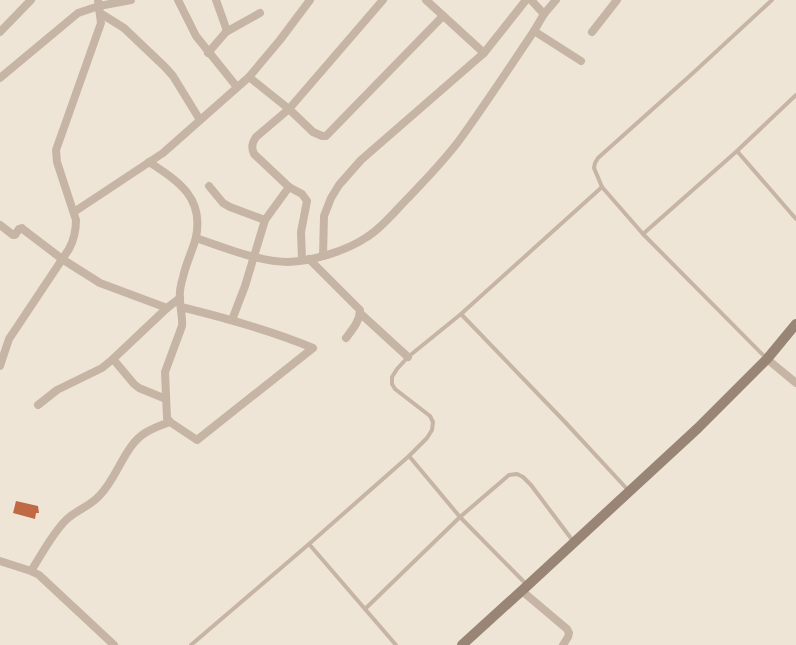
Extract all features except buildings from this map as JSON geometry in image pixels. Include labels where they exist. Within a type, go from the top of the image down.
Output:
[{"type":"street","points":[[0,32],[31,0]]},
{"type":"street","points":[[0,78],[78,13],[99,6],[131,0]]},
{"type":"street","points":[[178,0],[191,28],[208,53],[237,87]]},
{"type":"street","points":[[216,0],[226,24],[226,32]]},
{"type":"street","points":[[74,212],[163,152],[249,77],[310,0]]},
{"type":"street","points":[[383,0],[289,109],[256,137],[252,142],[252,148],[254,154],[289,187],[302,194],[307,201],[301,232],[305,260],[408,357]]},
{"type":"street","points":[[426,0],[484,53]]},
{"type":"street","points":[[323,256],[324,216],[331,198],[339,185],[361,160],[484,53],[526,0]]},
{"type":"street","points":[[531,0],[544,14]]},
{"type":"street","points":[[196,238],[255,257],[276,261],[305,260],[323,256],[351,246],[368,237],[384,224],[436,169],[460,139],[544,14],[556,0]]},
{"type":"street","points":[[592,32],[617,0]]},
{"type":"street","points":[[99,6],[165,67],[200,120]]},
{"type":"street","points":[[0,366],[9,339],[73,241],[76,220],[57,162],[56,150],[99,30],[101,23],[99,6]]},
{"type":"street","points":[[208,53],[226,32],[260,13]]},
{"type":"street","points":[[249,77],[289,109],[313,132],[326,136],[443,16]]},
{"type":"street","points":[[534,31],[581,61]]},
{"type":"street","points":[[38,405],[52,393],[91,374],[113,359],[167,308],[180,303],[287,337],[313,348],[197,440],[170,422],[167,418],[165,372],[182,326],[183,318],[180,303],[183,276],[196,238],[198,225],[193,202],[179,183],[149,162]]},
{"type":"street","points":[[209,186],[223,203],[265,220]]},
{"type":"street","points":[[232,320],[255,257],[265,220],[289,187]]},
{"type":"street","points":[[0,224],[13,235],[22,228],[62,259],[100,283],[167,308]]},
{"type":"street","points":[[346,338],[361,314]]},
{"type":"street","points":[[462,645],[698,428],[766,359],[796,324]]},
{"type":"street","points":[[113,359],[139,388],[166,399]]},
{"type":"street","points":[[766,359],[796,383]]},
{"type":"street","points":[[32,571],[57,530],[67,519],[100,496],[134,442],[144,433],[170,422]]},
{"type":"street","points":[[0,561],[32,571],[45,580],[114,645]]},
{"type":"street","points":[[525,588],[569,632],[563,645]]},
{"type":"lane","points":[[766,359],[643,234],[602,187],[594,168],[598,158],[772,0]]},
{"type":"lane","points":[[643,234],[796,96]]},
{"type":"lane","points":[[737,151],[796,219]]},
{"type":"lane","points":[[191,645],[309,544],[427,438],[432,430],[433,422],[430,416],[395,389],[392,384],[392,377],[397,369],[408,357],[461,314],[602,187]]},
{"type":"lane","points":[[461,314],[630,492]]},
{"type":"lane","points":[[409,456],[525,588]]},
{"type":"lane","points":[[365,609],[460,516],[510,475],[517,474],[523,477],[574,542]]},
{"type":"lane","points":[[309,544],[396,645]]}]
